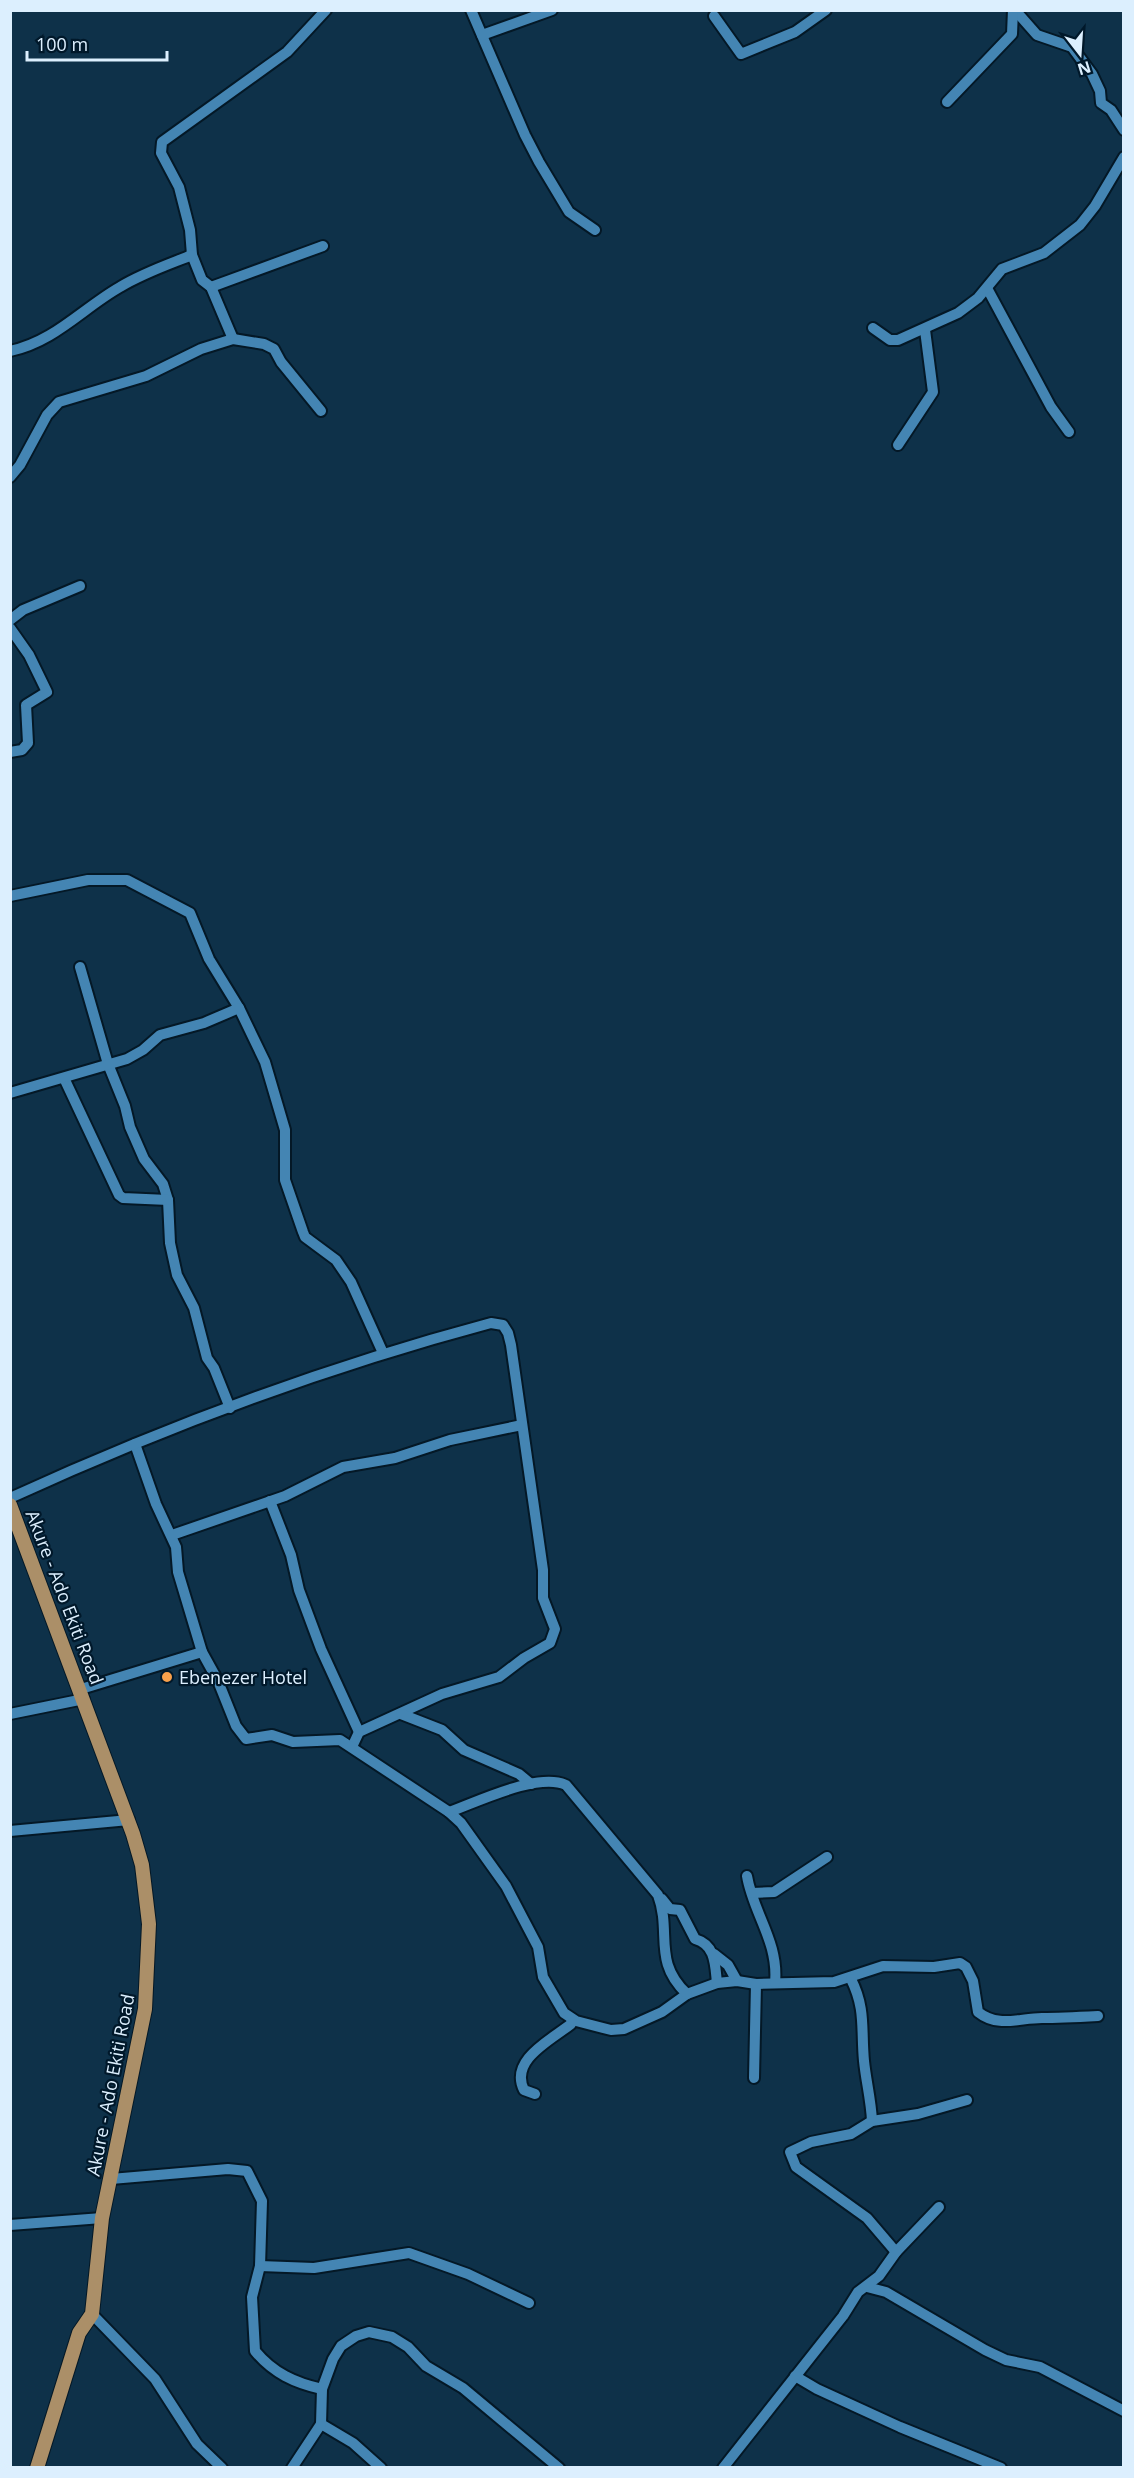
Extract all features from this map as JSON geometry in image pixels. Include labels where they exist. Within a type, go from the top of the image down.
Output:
[{"type":"main road","name":"Akure - Ado Ekiti Road","points":[[10,1505],[129,1820],[142,1865],[149,1924],[145,2009],[102,2218],[92,2314],[79,2333],[37,2468]]},
{"type":"street","points":[[233,339],[211,287],[202,280],[192,255],[190,230],[179,187],[161,153],[162,142],[287,52],[326,10]]},
{"type":"street","points":[[471,10],[539,162],[569,212],[595,230]]},
{"type":"street","points":[[482,35],[552,10]]},
{"type":"street","points":[[714,16],[741,54],[795,33],[826,10]]},
{"type":"street","points":[[948,102],[1012,34],[1014,10]]},
{"type":"street","points":[[1014,10],[1037,35],[1072,47],[1092,74],[1100,91],[1101,103],[1111,110],[1124,130]]},
{"type":"street","points":[[873,328],[893,341],[925,330],[958,313],[987,288],[1002,269],[1044,253],[1080,225],[1095,206],[1124,157]]},
{"type":"street","points":[[211,287],[323,246]]},
{"type":"street","points":[[10,351],[44,340],[120,287],[147,272],[192,255]]},
{"type":"street","points":[[987,288],[1051,407],[1069,432]]},
{"type":"street","points":[[898,445],[933,392],[925,330]]},
{"type":"street","points":[[10,477],[20,465],[47,415],[59,402],[146,376],[201,349],[233,339],[264,344],[274,349],[281,362],[321,411]]},
{"type":"street","points":[[10,620],[23,610],[80,586]]},
{"type":"street","points":[[10,628],[29,656],[47,692],[26,705],[28,743],[22,750],[10,752]]},
{"type":"street","points":[[10,896],[88,880],[114,879],[137,884],[155,897],[190,913],[209,959],[239,1008],[265,1062],[285,1130],[285,1180],[305,1237],[336,1260],[351,1282],[383,1353]]},
{"type":"street","points":[[80,967],[108,1064],[144,1159],[163,1184],[168,1200],[170,1243],[177,1275],[194,1308],[207,1358],[214,1368],[230,1408]]},
{"type":"street","points":[[10,1093],[136,1055],[160,1035],[204,1023],[239,1008]]},
{"type":"street","points":[[64,1078],[119,1195],[123,1198],[168,1200]]},
{"type":"street","points":[[10,1498],[135,1444],[383,1353],[491,1323],[503,1325],[511,1345],[543,1570],[543,1598],[554,1623],[553,1639],[499,1677],[442,1694],[359,1732],[352,1747]]},
{"type":"street","points":[[172,1535],[308,1486],[343,1467],[395,1458],[450,1440],[522,1425]]},
{"type":"street","points":[[135,1444],[159,1512],[176,1547],[178,1572],[202,1652],[218,1681],[236,1726],[246,1738],[272,1735],[293,1742],[334,1739],[352,1747],[415,1792],[449,1812],[461,1823],[506,1886],[538,1947],[543,1977],[564,2013],[572,2019],[611,2030],[624,2029],[662,2012],[687,1994],[717,1983],[737,1981],[756,1984],[834,1982],[884,1966],[934,1967],[960,1963],[970,1973],[978,2012],[982,2015],[1008,2022],[1044,2017],[1098,2016]]},
{"type":"street","points":[[270,1501],[291,1555],[298,1590],[321,1649],[359,1732]]},
{"type":"street","points":[[10,1714],[82,1694],[202,1652]]},
{"type":"street","points":[[401,1714],[442,1730],[464,1750],[519,1774],[531,1784]]},
{"type":"street","points":[[449,1812],[531,1784],[555,1781],[566,1785],[670,1909],[680,1910],[696,1939],[702,1941],[728,1965],[737,1981]]},
{"type":"street","points":[[10,1831],[129,1820]]},
{"type":"street","points":[[752,1893],[774,1892],[827,1857]]},
{"type":"street","points":[[747,1876],[774,1955],[775,1983]]},
{"type":"street","points":[[658,1895],[664,1913],[664,1953],[673,1977],[687,1994]]},
{"type":"street","points":[[714,1954],[717,1983]]},
{"type":"street","points":[[851,1978],[860,1995],[864,2015],[863,2049],[872,2121]]},
{"type":"street","points":[[754,2078],[756,1984]]},
{"type":"street","points":[[535,2094],[524,2090],[520,2077],[522,2068],[536,2050],[571,2024],[572,2019]]},
{"type":"street","points":[[896,2252],[867,2218],[796,2167],[790,2152],[811,2142],[851,2134],[872,2121],[918,2114],[967,2100]]},
{"type":"street","points":[[111,2179],[228,2169],[247,2171],[262,2201],[260,2266],[252,2297],[255,2351],[272,2368],[296,2384],[322,2389]]},
{"type":"street","points":[[723,2468],[843,2316],[858,2292],[867,2287],[896,2252],[939,2207]]},
{"type":"street","points":[[10,2225],[102,2218]]},
{"type":"street","points":[[260,2266],[314,2268],[409,2253],[468,2274],[529,2303]]},
{"type":"street","points":[[867,2287],[886,2292],[1006,2360],[1040,2367],[1124,2411]]},
{"type":"street","points":[[92,2314],[155,2379],[197,2444],[222,2468]]},
{"type":"street","points":[[292,2468],[321,2424],[322,2389],[341,2346],[356,2336],[378,2332],[392,2337],[426,2366],[463,2388],[559,2468]]},
{"type":"street","points":[[795,2376],[817,2390],[1001,2468]]},
{"type":"street","points":[[321,2424],[353,2443],[381,2468]]},
{"type":"place","name":"Ebenezer Hotel","points":[[167,1677]]}]
